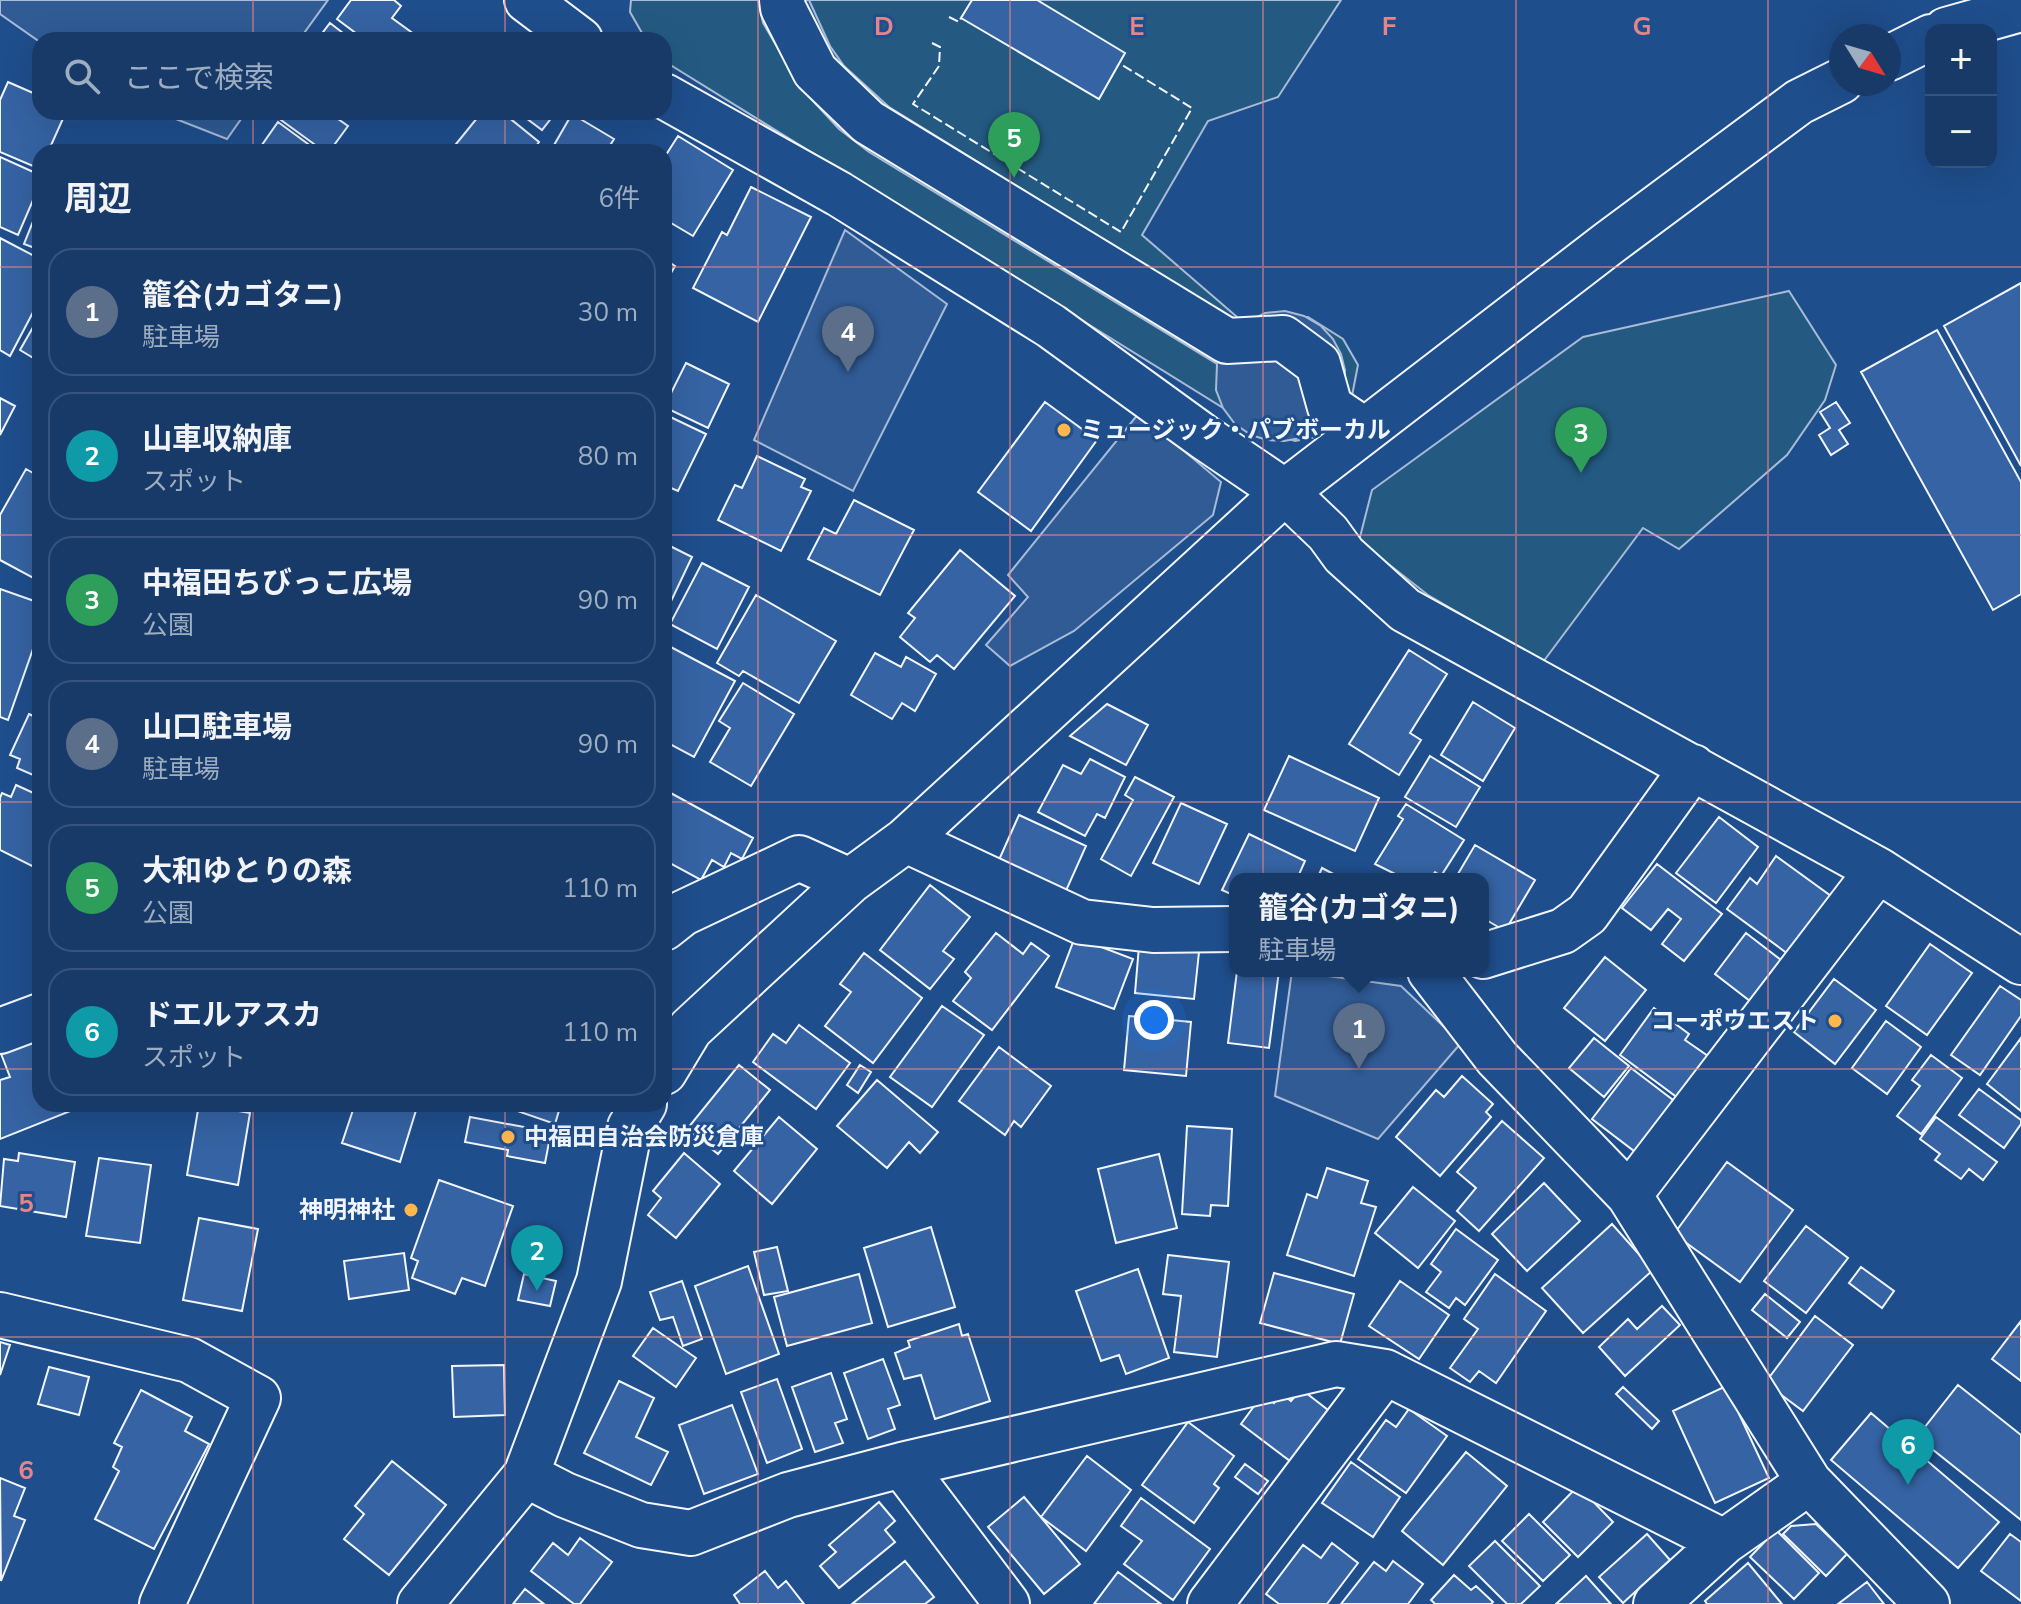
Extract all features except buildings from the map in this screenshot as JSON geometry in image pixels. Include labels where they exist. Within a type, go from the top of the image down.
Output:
[{"type":"street","points":[[527,0],[574,22]]},
{"type":"street","points":[[782,0],[783,8],[815,71],[868,122],[1227,341],[1283,338],[1318,364],[1330,407],[1364,430]]},
{"type":"street","points":[[1967,24],[2021,9]]},
{"type":"street","points":[[1901,52],[1925,40]]},
{"type":"street","points":[[672,1059],[690,1029],[850,881],[906,840],[1285,492],[1799,102],[1829,87]]},
{"type":"street","points":[[672,100],[839,194],[1051,326],[1285,492],[1328,533],[1344,555],[1405,610],[1878,870],[2021,962]]},
{"type":"street","points":[[1489,954],[1563,931],[1587,914],[1693,767]]},
{"type":"street","points":[[906,840],[1082,922],[1153,930],[1229,929]]},
{"type":"street","points":[[672,922],[683,913],[799,858],[850,881]]},
{"type":"street","points":[[1629,1195],[1878,870]]},
{"type":"street","points":[[1435,977],[1497,1058],[1629,1195],[1809,1482],[1927,1604]]},
{"type":"street","points":[[0,1031],[32,1019]]},
{"type":"street","points":[[420,1604],[526,1475],[599,1281],[630,1127],[639,1112]]},
{"type":"street","points":[[0,1315],[189,1360],[258,1398],[162,1604]]},
{"type":"street","points":[[526,1475],[565,1495],[641,1525],[691,1533],[788,1495],[902,1465],[1336,1364],[1385,1372],[1724,1542]]},
{"type":"street","points":[[1210,1604],[1385,1372]]},
{"type":"street","points":[[902,1465],[1007,1604]]},
{"type":"street","points":[[1656,1604],[1724,1542],[1809,1482]]},
{"type":"shaded area","points":[[0,0],[328,0],[305,32],[32,32],[32,36],[0,14]]},
{"type":"shaded area","points":[[631,0],[1341,0],[1278,97],[1208,121],[1142,235],[1244,323],[1308,317],[1343,339],[1358,365],[1350,406],[1327,435],[1295,441],[1254,427],[672,66],[672,32],[641,32],[630,12]]},
{"type":"shaded area","points":[[758,0],[809,0],[830,46],[844,66],[889,107],[1242,325],[1265,313],[1285,311],[1304,316],[1321,326],[1333,339],[1345,370],[1344,388],[1330,419],[1301,438],[1284,441],[1251,435],[1235,424],[1223,408],[1216,390],[1217,364],[869,152],[839,129],[793,74],[763,23]]},
{"type":"shaded area","points":[[178,120],[240,120],[227,139]]},
{"type":"shaded area","points":[[845,230],[947,304],[853,491],[754,440]]},
{"type":"shaded area","points":[[1789,291],[1836,365],[1825,400],[1787,455],[1679,549],[1643,528],[1543,662],[1428,595],[1359,541],[1372,490],[1583,337]]},
{"type":"shaded area","points":[[1139,413],[1221,482],[1213,515],[1074,631],[1010,666],[986,645],[1028,597],[1008,575]]},
{"type":"shaded area","points":[[1291,977],[1336,977],[1401,986],[1461,1043],[1378,1139],[1275,1096]]},
{"type":"fence","points":[[949,17],[959,22],[961,18]]},
{"type":"fence","points":[[932,43],[940,47],[939,66],[913,104],[1121,232],[1192,108],[1119,63]]},
{"type":"place","name":"大和ゆとりの森","points":[[1014,178]]},
{"type":"place","name":"山口駐車場","points":[[848,372]]},
{"type":"place","name":"ミュージック・パブボーカル","points":[[1064,430]]},
{"type":"place","name":"中福田ちびっこ広場","points":[[1581,473]]},
{"type":"place","name":"コーポウエスト","points":[[1835,1021]]},
{"type":"place","name":"籠谷(カゴタニ)","points":[[1359,1069]]},
{"type":"place","name":"中福田自治会防災倉庫","points":[[508,1137]]},
{"type":"place","name":"神明神社","points":[[411,1210]]},
{"type":"place","name":"山車収納庫","points":[[537,1291]]},
{"type":"place","name":"ドエルアスカ","points":[[1908,1485]]}]
